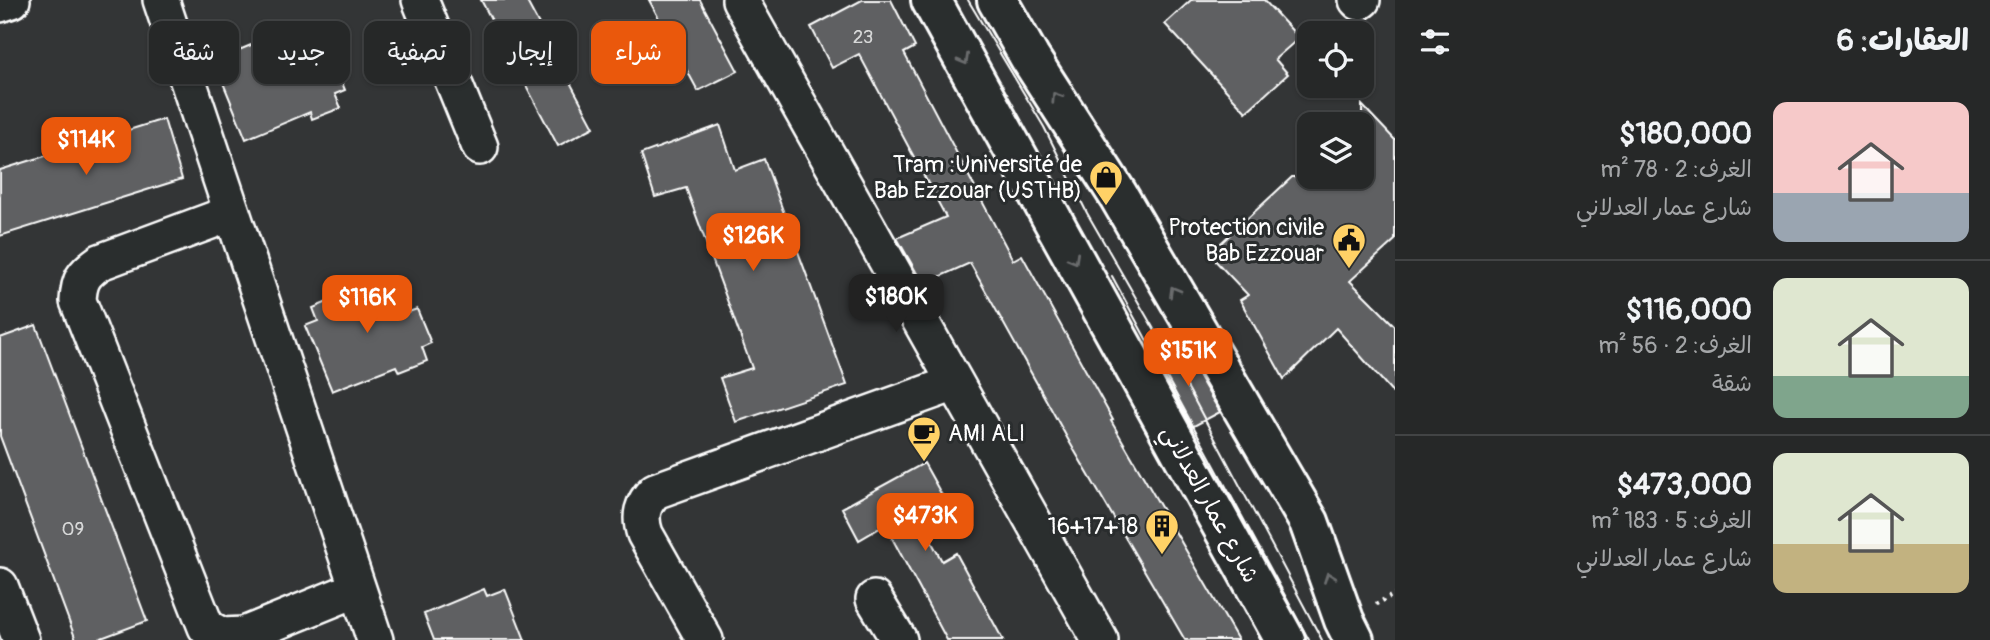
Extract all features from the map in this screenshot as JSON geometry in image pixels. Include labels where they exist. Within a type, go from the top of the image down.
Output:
[{"type":"main road","name":"شارع عمار العدلاني","points":[[931,0],[1285,640]]},
{"type":"main road","points":[[997,0],[1030,58],[1118,195],[1309,522],[1344,620],[1354,640]]},
{"type":"street","points":[[0,4],[12,0]]},
{"type":"street","points":[[161,0],[375,640]]},
{"type":"street","points":[[420,0],[480,146]]},
{"type":"street","points":[[740,0],[1100,640]]},
{"type":"street","points":[[232,213],[100,262],[86,272],[79,288],[78,301],[206,628],[222,636],[244,635],[357,589]]},
{"type":"street","points":[[705,640],[645,534],[641,524],[641,512],[646,500],[655,491],[956,383]]},
{"type":"street","points":[[0,586],[21,640]]},
{"type":"street","points":[[874,599],[899,640]]},
{"type":"building","points":[[481,0],[526,0],[537,21],[492,21]]},
{"type":"building","points":[[649,0],[700,0],[738,71],[698,91],[686,69],[686,21],[660,21]]},
{"type":"building","points":[[862,0],[891,0],[915,47],[904,53],[1013,260],[1022,255],[1113,420],[1111,421],[1238,640],[1185,640],[1070,443],[970,263],[923,284],[897,238],[946,217],[859,54],[832,68],[811,27]]},
{"type":"building","points":[[1191,0],[1264,0],[1297,36],[1297,40],[1275,59],[1288,74],[1246,112],[1165,24]]},
{"type":"building","points":[[253,44],[253,84],[343,84],[345,90],[335,94],[341,108],[312,119],[310,112],[246,139],[224,84],[239,84],[239,50]]},
{"type":"building","points":[[525,84],[571,84],[594,127],[558,146]]},
{"type":"building","points":[[1374,118],[1395,140],[1395,240],[1350,281],[1395,326],[1395,395],[1336,328],[1284,379],[1240,300],[1248,295],[1209,254],[1292,177],[1297,177],[1297,189],[1374,189]]},
{"type":"building","points":[[164,119],[182,179],[0,236],[0,170]]},
{"type":"building","points":[[720,125],[735,170],[764,159],[847,385],[736,422],[720,378],[752,368],[686,188],[655,197],[641,154]]},
{"type":"building","points":[[373,283],[376,290],[394,283],[406,313],[417,309],[431,343],[422,347],[427,361],[399,372],[396,366],[332,391],[305,326],[318,321],[313,308]]},
{"type":"building","points":[[36,325],[147,621],[96,640],[76,640],[0,436],[0,338]]},
{"type":"building","points":[[1182,348],[1220,412],[1192,427],[1156,362]]},
{"type":"building","points":[[924,463],[944,499],[917,515],[942,561],[956,553],[1003,640],[947,640],[885,525],[859,540],[842,508]]},
{"type":"building","points":[[484,589],[487,596],[505,589],[525,640],[434,640],[424,614]]},
{"type":"tram line","points":[[968,0],[1044,127],[1087,213],[1189,390],[1322,640]]},
{"type":"tram line","points":[[1112,276],[1309,640]]},
{"type":"place","name":"Tram :Université de Bab Ezzouar (USTHB)","points":[[1106,207]]},
{"type":"place","name":"Protection civile Bab Ezzouar","points":[[1349,270]]},
{"type":"place","name":"AMI ALI","points":[[924,463]]},
{"type":"place","name":"16+17+18","points":[[1162,556]]}]
